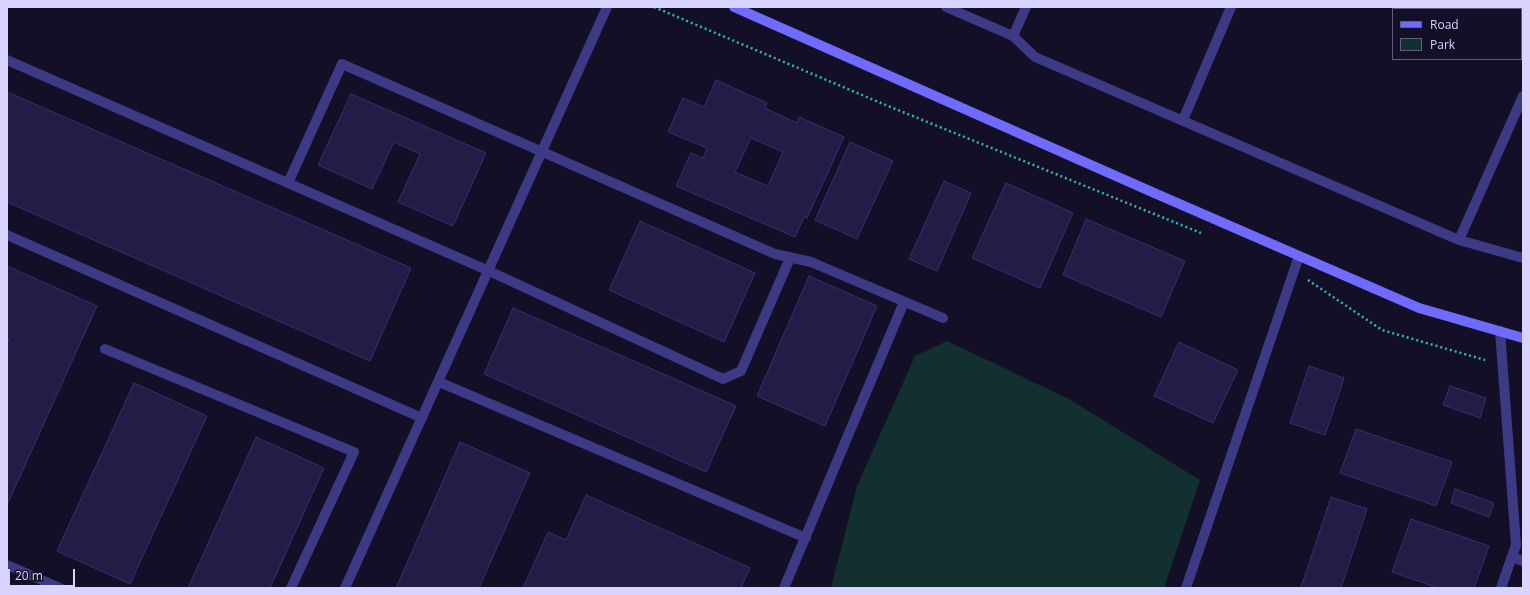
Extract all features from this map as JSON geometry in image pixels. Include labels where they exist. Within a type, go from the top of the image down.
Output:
[{"type":"street","points":[[734,7],[1419,308],[1523,338]]},
{"type":"lane","points":[[345,588],[608,7]]},
{"type":"lane","points":[[946,7],[1013,36],[1035,57],[1459,240],[1523,258]]},
{"type":"lane","points":[[1013,36],[1026,7]]},
{"type":"lane","points":[[1183,120],[1231,7]]},
{"type":"lane","points":[[7,60],[489,271],[723,379],[741,371],[790,258]]},
{"type":"lane","points":[[288,183],[342,64],[775,254],[811,262],[943,318]]},
{"type":"lane","points":[[1459,240],[1523,96]]},
{"type":"lane","points":[[7,235],[422,418]]},
{"type":"lane","points":[[1186,588],[1300,256]]},
{"type":"lane","points":[[784,588],[904,302]]},
{"type":"lane","points":[[1500,331],[1516,545],[1501,588]]},
{"type":"lane","points":[[105,349],[354,452],[290,588]]},
{"type":"lane","points":[[439,382],[806,538]]},
{"type":"lane","points":[[1512,558],[1523,561]]},
{"type":"lane","points":[[7,565],[60,588]]},
{"type":"path","points":[[654,7],[888,106],[1206,235]]},
{"type":"path","points":[[1294,271],[1382,330],[1502,366]]},
{"type":"green space","points":[[947,341],[1069,399],[1200,480],[1164,588],[831,588],[857,486],[915,356]]},
{"type":"building","points":[[716,80],[767,103],[765,108],[797,123],[799,117],[844,137],[807,218],[804,217],[795,237],[676,186],[691,153],[703,158],[707,148],[668,132],[683,98],[704,107]],"holes":[[[751,138],[783,152],[768,186],[735,172]]]},
{"type":"building","points":[[7,92],[411,268],[370,361],[7,202]]},
{"type":"building","points":[[351,94],[486,153],[453,226],[398,202],[420,154],[394,142],[372,189],[318,165]]},
{"type":"building","points":[[850,142],[893,161],[857,239],[815,220]]},
{"type":"building","points":[[944,181],[971,193],[937,271],[909,259]]},
{"type":"building","points":[[1006,183],[1073,213],[1040,288],[972,258]]},
{"type":"building","points":[[1086,219],[1185,261],[1161,317],[1063,275]]},
{"type":"building","points":[[640,221],[755,273],[724,342],[609,290]]},
{"type":"building","points":[[7,266],[97,306],[7,505],[7,344],[9,339],[7,338]]},
{"type":"building","points":[[809,276],[877,306],[825,426],[757,396]]},
{"type":"building","points":[[513,308],[736,406],[706,472],[484,374]]},
{"type":"building","points":[[1179,342],[1238,370],[1213,423],[1154,396]]},
{"type":"building","points":[[1309,366],[1344,378],[1325,435],[1290,423]]},
{"type":"building","points":[[134,383],[207,416],[130,584],[57,551]]},
{"type":"building","points":[[1450,386],[1486,398],[1480,418],[1443,405]]},
{"type":"building","points":[[1356,429],[1452,462],[1436,506],[1340,473]]},
{"type":"building","points":[[256,437],[324,468],[270,588],[188,588]]},
{"type":"building","points":[[460,442],[530,473],[479,588],[396,588]]},
{"type":"building","points":[[1455,489],[1494,503],[1489,517],[1451,503]]},
{"type":"building","points":[[586,495],[750,568],[741,588],[523,588],[548,532],[566,540]]},
{"type":"building","points":[[1331,497],[1367,509],[1341,588],[1304,588],[1301,587]]},
{"type":"building","points":[[1411,519],[1489,546],[1474,588],[1438,588],[1392,572]]}]
